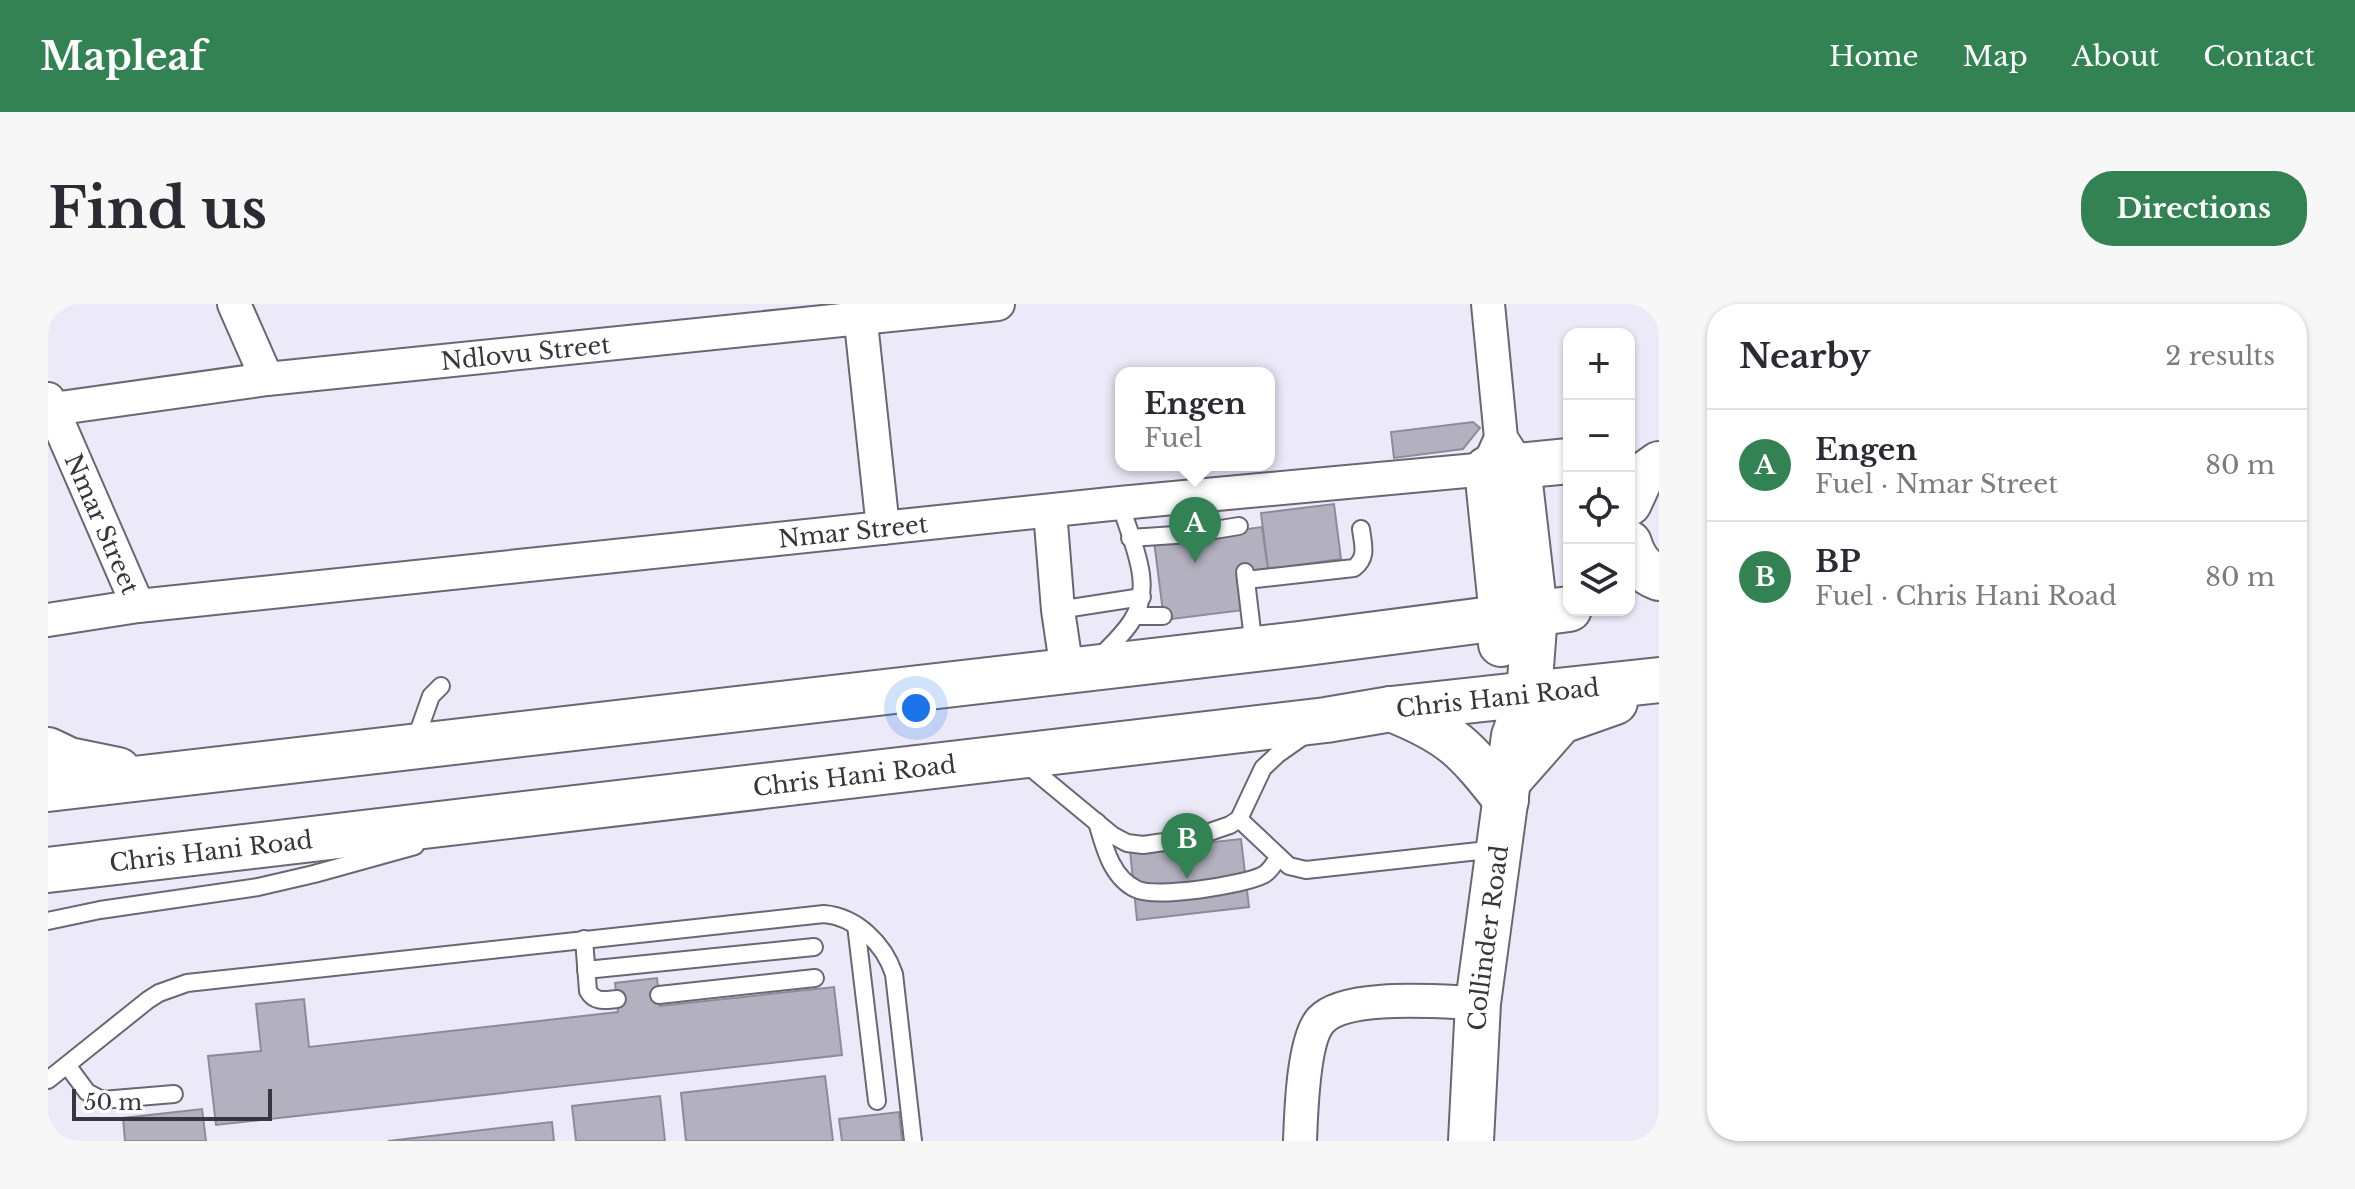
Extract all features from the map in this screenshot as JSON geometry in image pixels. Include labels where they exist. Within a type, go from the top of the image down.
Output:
[{"type":"main road","points":[[1635,453],[1659,451]]},
{"type":"main road","name":"Nmar Street","points":[[1502,458],[1563,461]]},
{"type":"main road","name":"Collinder Road","points":[[1502,458],[1496,552],[1535,612]]},
{"type":"main road","name":"Collinder Road","points":[[1471,1141],[1478,1003],[1514,709],[1535,612],[1502,458]]},
{"type":"main road","points":[[1635,490],[1641,477],[1659,464]]},
{"type":"main road","points":[[1629,544],[1636,562],[1649,574],[1659,578]]},
{"type":"main road","points":[[1403,630],[1470,585],[1496,552]]},
{"type":"main road","points":[[1635,601],[1659,599]]},
{"type":"main road","points":[[48,789],[1255,649],[1535,612]]},
{"type":"main road","name":"Chris Hani Road","points":[[69,868],[1326,720],[1391,709],[1514,709],[1659,680]]},
{"type":"main road","points":[[1391,709],[1429,724],[1459,744],[1506,791],[1561,721],[1659,689]]},
{"type":"main road","points":[[48,750],[69,760],[148,776]]},
{"type":"street","points":[[234,304],[267,379]]},
{"type":"street","name":"Ndlovu Street","points":[[50,404],[860,312],[998,304]]},
{"type":"street","points":[[1488,304],[1502,458]]},
{"type":"street","points":[[860,312],[883,528]]},
{"type":"street","name":"Nmar Street","points":[[50,404],[138,606]]},
{"type":"street","name":"Nmar Street","points":[[48,620],[138,606],[1120,503],[1237,513],[1502,458]]},
{"type":"street","points":[[1050,511],[1058,610],[1078,670]]},
{"type":"street","points":[[1300,1141],[1302,1082],[1315,1028],[1323,1018],[1346,1007],[1395,1001],[1478,1003]]},
{"type":"lane","points":[[1078,670],[1135,616],[1142,597],[1141,569],[1120,503]]},
{"type":"lane","points":[[1130,538],[1190,534],[1237,513]]},
{"type":"lane","points":[[1255,649],[1246,605],[1246,576],[1354,568],[1364,555],[1361,529]]},
{"type":"lane","points":[[1058,610],[1142,597]]},
{"type":"lane","points":[[1135,616],[1163,616]]},
{"type":"lane","points":[[413,746],[431,696],[441,686]]},
{"type":"lane","points":[[1015,755],[1112,835],[1127,843],[1143,845],[1211,833],[1239,819],[1263,768],[1326,720]]},
{"type":"lane","points":[[48,921],[258,887],[520,816]]},
{"type":"lane","points":[[1239,819],[1289,866],[1306,870],[1499,848]]},
{"type":"lane","points":[[1097,821],[1105,850],[1117,873],[1138,890],[1178,891],[1235,885],[1266,874],[1279,857]]},
{"type":"lane","points":[[48,880],[69,868]]},
{"type":"lane","points":[[48,1080],[148,1000],[187,983],[824,914],[856,925],[878,943],[890,960],[913,1141]]},
{"type":"lane","points":[[856,925],[877,1101]]},
{"type":"lane","points":[[584,939],[588,991],[592,998],[601,1001],[617,999]]},
{"type":"lane","points":[[586,970],[814,947]]},
{"type":"lane","points":[[659,995],[815,978]]},
{"type":"lane","points":[[67,1065],[87,1092],[102,1100],[174,1094]]},
{"type":"building","points":[[1473,422],[1480,428],[1463,449],[1394,458],[1391,432]]},
{"type":"building","points":[[1334,504],[1341,559],[1268,569],[1261,513]]},
{"type":"building","points":[[1262,527],[1268,569],[1239,572],[1244,610],[1164,620],[1154,541]]},
{"type":"building","points":[[1241,839],[1249,907],[1137,920],[1130,851]]},
{"type":"building","points":[[657,978],[660,1006],[834,987],[842,1055],[216,1125],[208,1056],[261,1051],[256,1004],[304,999],[309,1047],[618,1012],[615,983]]},
{"type":"building","points":[[825,1076],[833,1141],[686,1141],[681,1093]]},
{"type":"building","points":[[660,1096],[665,1141],[576,1141],[572,1106]]},
{"type":"building","points":[[202,1109],[206,1141],[125,1141],[123,1118]]},
{"type":"building","points":[[899,1112],[902,1141],[842,1141],[839,1119]]},
{"type":"building","points":[[552,1122],[554,1141],[388,1141]]},
{"type":"place","name":"Engen","points":[[1195,563]]},
{"type":"place","name":"BP","points":[[1187,879]]}]
